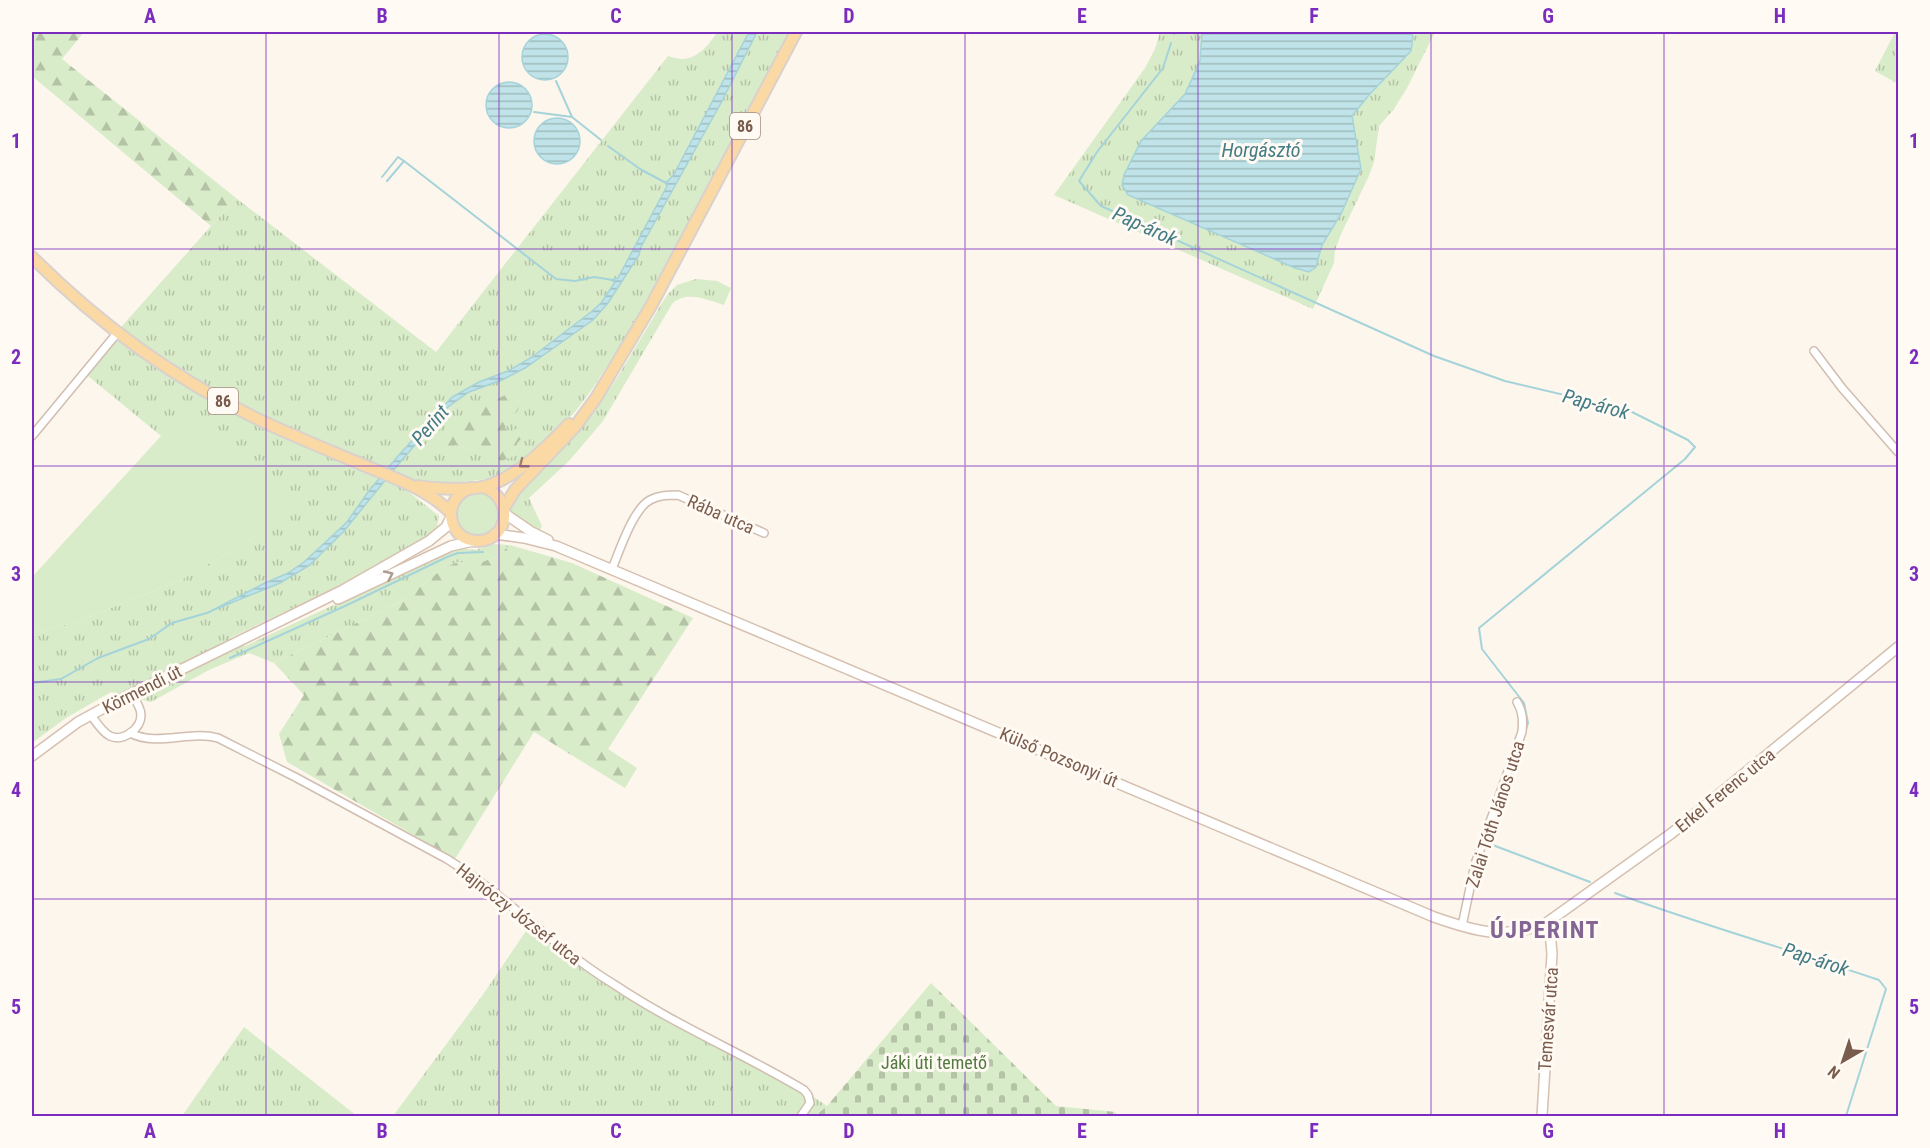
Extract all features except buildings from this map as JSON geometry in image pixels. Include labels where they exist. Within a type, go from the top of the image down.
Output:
[{"type":"main road","name":"86","points":[[495,534],[501,527],[504,510],[515,489],[580,420],[608,378],[651,306],[796,32]]},
{"type":"main road","name":"86","points":[[32,257],[72,295],[118,332],[174,372],[218,399],[264,422],[408,484],[438,501],[451,515],[456,531],[473,540]]},
{"type":"main road","name":"86","points":[[451,515],[453,503],[458,495],[501,480],[514,471],[570,423],[608,378]]},
{"type":"main road","name":"86","points":[[408,484],[432,488],[476,488]]},
{"type":"main road","points":[[476,488],[496,494],[504,510],[530,531],[577,555]]},
{"type":"main road","name":"Körmendi út","points":[[32,756],[91,715],[131,693],[343,590],[423,544],[446,527],[451,515]]},
{"type":"main road","points":[[473,540],[487,539],[495,534],[546,543],[577,555]]},
{"type":"main road","name":"Körmendi út","points":[[258,632],[342,597],[452,546],[473,540]]},
{"type":"main road","name":"Külső Pozsonyi út","points":[[577,555],[1434,916],[1481,932],[1529,930],[1545,924]]},
{"type":"main road","name":"Erkel Ferenc utca","points":[[1545,924],[1672,833],[1899,647]]},
{"type":"main road","name":"Temesvár utca","points":[[1542,1116],[1552,954],[1550,931],[1545,924]]},
{"type":"street","points":[[32,436],[118,332]]},
{"type":"street","points":[[1814,351],[1842,388],[1899,452]]},
{"type":"street","name":"Rába utca","points":[[612,569],[631,524],[643,505],[666,495],[678,495],[764,533]]},
{"type":"street","points":[[91,715],[110,736],[122,737],[130,734],[141,719],[141,712],[131,693]]},
{"type":"street","name":"Zalai Tóth János utca","points":[[1462,926],[1475,864],[1522,732],[1522,714],[1517,702]]},
{"type":"street","name":"Hajnóczy József utca","points":[[130,734],[144,738],[207,736],[218,738],[447,859],[500,896],[563,949],[618,987],[680,1024],[804,1090],[810,1103],[801,1116]]},
{"type":"green space","points":[[35,32],[84,32],[62,59],[236,198],[211,226],[32,76],[32,35]]},
{"type":"green space","points":[[717,32],[790,32],[636,320],[575,412],[542,446],[498,478],[435,485],[410,481],[405,489],[439,516],[437,527],[416,544],[365,574],[230,638],[245,646],[457,548],[476,550],[492,544],[510,545],[496,557],[482,562],[458,562],[445,567],[402,601],[274,663],[249,653],[209,670],[151,702],[111,692],[66,718],[32,743],[32,633],[76,622],[181,580],[258,535],[192,409],[161,436],[82,371],[236,198],[436,352],[668,56],[683,59],[693,56],[703,50]],"holes":[[[518,412],[505,427],[518,442],[512,457],[479,443],[468,450],[458,444]]]},
{"type":"green space","points":[[1160,32],[1202,32],[1200,61],[1185,94],[1141,141],[1128,195],[1309,272],[1316,267],[1322,245],[1341,214],[1361,169],[1352,116],[1413,36],[1409,32],[1435,32],[1407,88],[1394,109],[1379,126],[1374,162],[1342,232],[1335,250],[1334,263],[1313,309],[1054,195],[1145,68],[1155,49]]},
{"type":"green space","points":[[1895,32],[1898,32],[1898,84],[1875,71]]},
{"type":"green space","points":[[696,279],[717,281],[731,288],[724,305],[691,297],[672,304],[603,421],[569,461],[529,498],[542,526],[538,534],[509,512],[509,504],[597,407],[667,295],[677,285]]},
{"type":"green space","points":[[510,393],[516,393],[519,406],[505,428],[510,432],[524,424],[530,430],[518,442],[512,457],[501,461],[479,444],[468,450],[458,444],[447,449],[439,442],[464,414]]},
{"type":"green space","points":[[192,408],[291,506],[258,535],[181,580],[76,622],[32,633],[32,577],[161,436]]},
{"type":"green space","points":[[478,492],[494,498],[500,514],[494,530],[478,536],[462,530],[456,514],[462,498]]},
{"type":"green space","points":[[510,545],[572,563],[693,618],[608,749],[637,768],[625,788],[534,732],[455,859],[287,762],[279,734],[304,695],[274,663],[402,601],[445,567],[458,562],[482,562],[496,557]]},
{"type":"green space","points":[[532,922],[618,987],[796,1085],[827,1106],[815,1116],[393,1116],[482,996]]},
{"type":"green space","name":"Jáki úti temető","points":[[931,983],[1056,1106],[1116,1112],[1114,1116],[815,1116],[827,1106]]},
{"type":"green space","points":[[244,1027],[357,1116],[182,1116]]},
{"type":"water","points":[[749,32],[757,32],[721,103],[641,247],[639,255],[608,303],[593,320],[525,368],[502,380],[469,392],[448,407],[344,531],[310,565],[280,583],[209,612],[288,573],[304,562],[347,522],[398,456],[452,397],[532,357],[601,303],[615,282],[611,280],[618,278],[667,186],[665,182],[674,174]]},
{"type":"water","name":"Horgásztó","points":[[1202,32],[1409,32],[1413,36],[1411,51],[1352,116],[1361,169],[1341,214],[1322,245],[1316,267],[1309,272],[1128,195],[1122,185],[1124,175],[1141,141],[1185,94],[1200,61]]},
{"type":"water","points":[[545,34],[554,35],[562,40],[567,48],[567,66],[562,74],[554,79],[545,80],[536,79],[528,74],[523,66],[522,57],[523,48],[528,40],[536,35]]},
{"type":"water","points":[[509,82],[518,83],[526,88],[531,96],[531,114],[526,122],[518,127],[509,128],[500,127],[492,122],[487,114],[486,105],[487,96],[492,88],[500,83]]},
{"type":"water","points":[[557,118],[566,119],[574,124],[579,132],[579,150],[574,158],[566,163],[557,164],[548,163],[540,158],[535,150],[534,141],[535,132],[540,124],[548,119]]},
{"type":"waterway","name":"Pap-árok","points":[[1171,43],[1163,68],[1097,152],[1079,181],[1101,206],[1434,356],[1505,381],[1628,410],[1688,440],[1695,447],[1685,459],[1479,628],[1482,649],[1524,703],[1528,723],[1490,844],[1590,882]]},
{"type":"waterway","points":[[556,81],[572,117],[601,140]]},
{"type":"waterway","points":[[534,112],[572,117]]},
{"type":"waterway","points":[[608,146],[640,169],[666,183]]},
{"type":"waterway","points":[[382,177],[398,157],[404,161]]},
{"type":"waterway","points":[[387,181],[404,161],[556,279],[575,281],[594,277],[613,280]]},
{"type":"waterway","points":[[230,658],[447,557],[458,553],[483,552]]},
{"type":"waterway","name":"Perint","points":[[32,683],[61,679],[98,658],[149,639],[172,623],[210,612]]},
{"type":"waterway","name":"Pap-árok","points":[[1615,893],[1879,980],[1886,989],[1846,1116]]},
{"type":"district","name":"ÚJPERINT","points":[[1545,930]]}]
